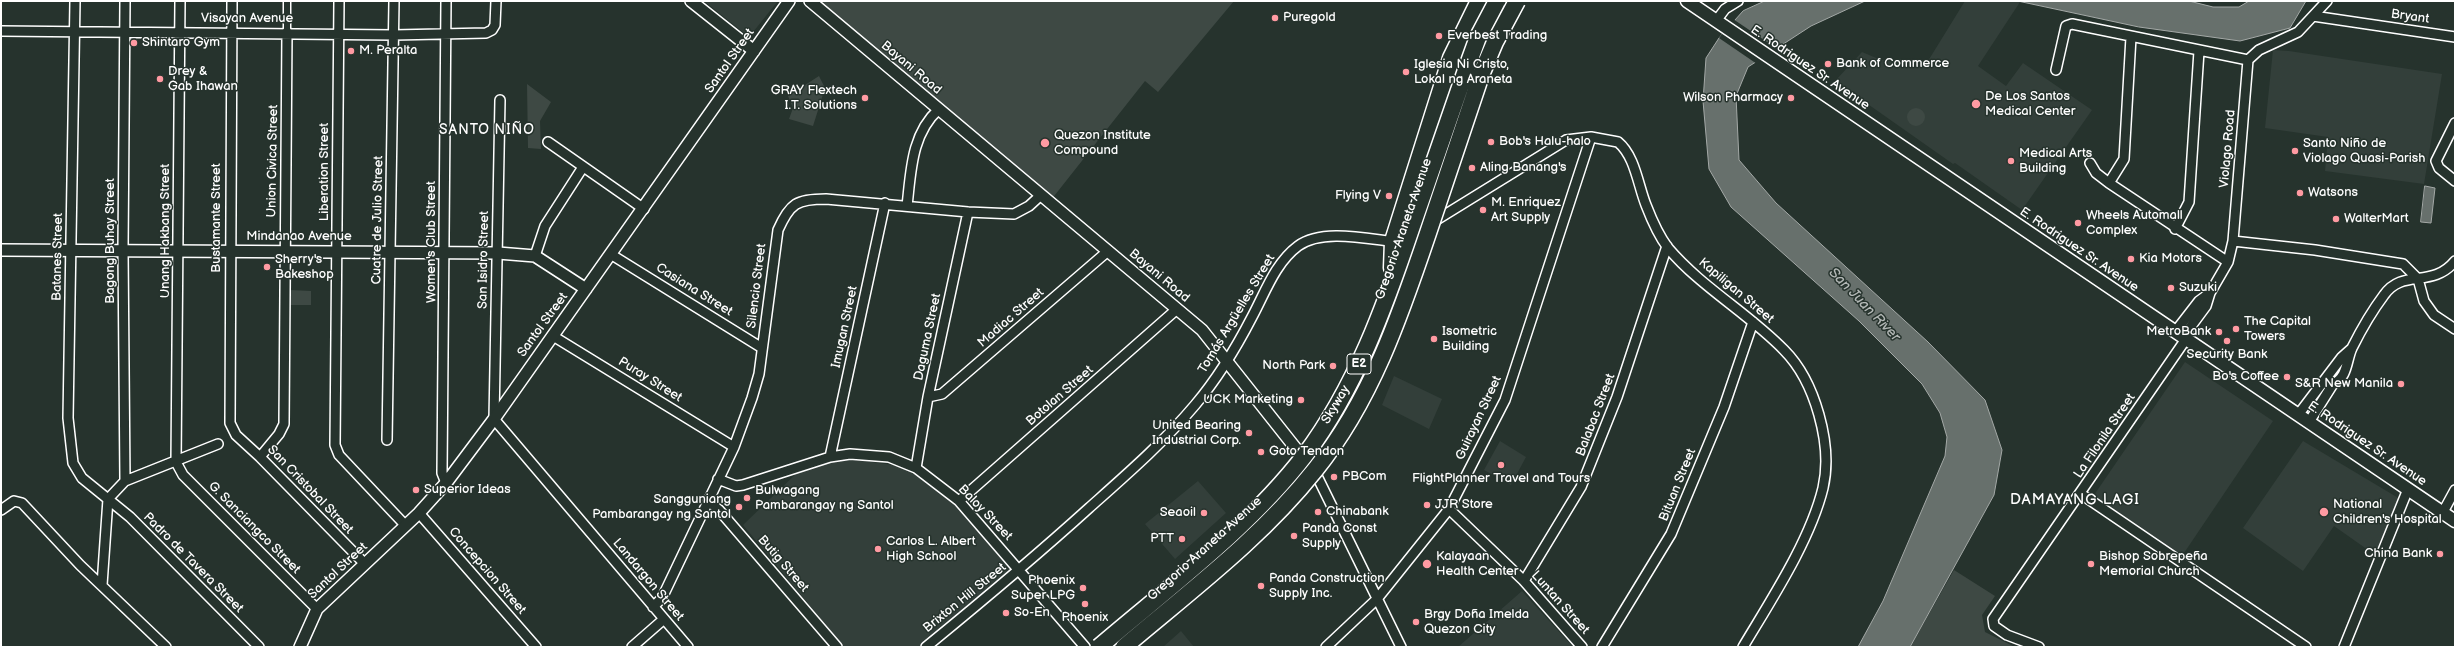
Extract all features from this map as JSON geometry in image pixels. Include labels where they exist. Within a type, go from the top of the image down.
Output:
[{"type":"highway","points":[[1392,268],[1398,236],[1451,58],[1479,1]]},
{"type":"highway","name":"Skyway","points":[[1099,647],[1249,517],[1305,455],[1332,414],[1355,372],[1383,311],[1478,37],[1497,1]]},
{"type":"highway","name":"Skyway","points":[[1124,647],[1262,530],[1316,470],[1347,422],[1373,378],[1399,318],[1481,75],[1495,42],[1517,1]]},
{"type":"main road","name":"Gregorio Araneta Avenue","points":[[1398,236],[1460,62],[1471,35],[1490,1]]},
{"type":"main road","name":"Gregorio Araneta Avenue","points":[[1131,647],[1265,530],[1316,474],[1351,423],[1379,372],[1404,319],[1486,73],[1499,43],[1523,1]]},
{"type":"main road","name":"E. Rodriguez Sr. Avenue","points":[[1687,1],[2455,521]]},
{"type":"main road","name":"Gregorio Araneta Avenue","points":[[1095,647],[1247,514],[1301,454],[1349,368],[1377,309],[1392,268]]},
{"type":"street","name":"Batanes Street","points":[[75,1],[68,418],[71,455],[76,470],[82,478],[108,498]]},
{"type":"street","name":"Bagong Buhay Street","points":[[125,1],[123,250],[126,481]]},
{"type":"street","name":"Unang Hakbang Street","points":[[176,462],[180,1]]},
{"type":"street","name":"Bustamante Street","points":[[232,1],[230,423],[236,435]]},
{"type":"street","name":"Union Civica Street","points":[[260,457],[279,434],[284,424],[287,1]]},
{"type":"street","name":"Liberation Street","points":[[339,1],[334,439],[339,455],[406,526]]},
{"type":"street","name":"Cuatre de Julio Street","points":[[387,440],[394,1]]},
{"type":"street","name":"Women's Club Street","points":[[446,1],[442,473],[446,483]]},
{"type":"street","name":"Visayan Avenue","points":[[1,31],[287,32],[394,35],[486,33],[492,30],[495,25],[496,1]]},
{"type":"street","points":[[691,1],[754,51]]},
{"type":"street","name":"Santol Street","points":[[300,647],[317,609],[406,526],[446,483],[612,255],[789,1]]},
{"type":"street","name":"Bayani Road","points":[[810,1],[1202,330],[1316,474],[1402,647]]},
{"type":"street","points":[[1721,24],[1725,9],[1738,1]]},
{"type":"street","points":[[2056,70],[2066,26],[2072,24],[2198,51],[2248,60],[2259,50],[2298,32],[2327,1]]},
{"type":"street","name":"Bryant","points":[[2313,16],[2455,37]]},
{"type":"street","points":[[2109,183],[2124,159],[2131,37]]},
{"type":"street","points":[[2175,229],[2188,202],[2198,51]]},
{"type":"street","name":"Violago Road","points":[[2182,336],[2206,306],[2210,293],[2228,262],[2233,241],[2248,60]]},
{"type":"street","name":"San Isidro Street","points":[[494,419],[500,100]]},
{"type":"street","points":[[907,206],[917,142],[924,127],[939,109]]},
{"type":"street","points":[[2455,123],[2436,161],[2439,168],[2455,180]]},
{"type":"street","name":"Kapiligan Street","points":[[1438,219],[1566,140],[1591,137],[1618,142],[1623,146],[1628,156],[1646,205],[1667,246],[1686,266],[1784,349],[1804,376],[1819,414],[1824,458],[1823,488],[1810,522],[1780,585],[1743,647]]},
{"type":"street","name":"Guirayan Street","points":[[1326,647],[1377,599],[1449,509],[1504,400],[1591,137]]},
{"type":"street","points":[[548,142],[644,209]]},
{"type":"street","points":[[2090,163],[2096,173],[2109,183],[2175,229],[2228,262]]},
{"type":"street","points":[[535,256],[545,226],[583,167]]},
{"type":"street","name":"Silencio Street","points":[[654,607],[662,598],[734,447],[759,374],[778,230],[785,212],[798,202],[806,199],[885,203],[968,212],[1014,214],[1029,206],[1041,195]]},
{"type":"street","name":"Imugan Street","points":[[830,457],[885,203]]},
{"type":"street","name":"Daguma Street","points":[[916,468],[928,397],[968,212]]},
{"type":"street","name":"Tomás Argüelles Street","points":[[1020,570],[1160,445],[1196,404],[1227,361],[1274,275],[1287,255],[1297,246],[1314,238],[1328,235],[1398,236]]},
{"type":"street","points":[[2233,241],[2315,250],[2403,264],[2418,279],[2424,300],[2434,315],[2455,329]]},
{"type":"street","name":"Balabac Street","points":[[1524,581],[1581,487],[1617,398],[1667,246]]},
{"type":"street","name":"Mindanao Avenue","points":[[1,250],[72,249],[498,253],[535,256],[586,289]]},
{"type":"street","name":"Madiac Street","points":[[928,397],[942,394],[1108,251]]},
{"type":"street","name":"Casiana Street","points":[[612,255],[762,348]]},
{"type":"street","points":[[2309,422],[2342,357],[2352,348],[2384,294],[2395,284],[2405,279],[2433,277],[2443,272],[2455,261]]},
{"type":"street","name":"Botolan Street","points":[[959,501],[1177,309]]},
{"type":"street","name":"Bituan Street","points":[[1602,647],[1671,534],[1724,407],[1753,322]]},
{"type":"street","name":"Puray Street","points":[[553,336],[734,447]]},
{"type":"street","name":"La Filonila Street","points":[[2039,647],[2007,635],[1994,626],[1993,619],[2081,494],[2182,336]]},
{"type":"street","points":[[2298,415],[2324,390]]},
{"type":"street","name":"Landargon Street","points":[[494,419],[688,647]]},
{"type":"street","name":"San Cristobal Street","points":[[236,435],[260,457],[365,564]]},
{"type":"street","points":[[102,585],[108,498],[126,481],[218,444]]},
{"type":"street","name":"Baloy Street","points":[[718,479],[728,484],[743,485],[830,457],[850,454],[889,457],[916,468],[959,501],[1020,570],[1084,647]]},
{"type":"street","name":"G. Sanciangco Street","points":[[176,462],[183,476],[317,609]]},
{"type":"street","points":[[2344,647],[2385,552],[2408,489]]},
{"type":"street","points":[[2443,512],[2455,490]]},
{"type":"street","points":[[2081,494],[2306,647]]},
{"type":"street","name":"Padro de Tavera Street","points":[[108,498],[130,517],[259,647]]},
{"type":"street","points":[[1,510],[14,501],[22,503],[80,565],[166,647]]},
{"type":"street","name":"Butig Street","points":[[708,501],[719,510],[837,647]]},
{"type":"street","name":"Luntan Street","points":[[1449,509],[1524,581],[1582,647]]},
{"type":"street","name":"Concepcion Street","points":[[419,513],[536,647]]},
{"type":"street","name":"Brixton Hill Street","points":[[926,647],[1020,570]]},
{"type":"street","points":[[632,647],[664,619]]},
{"type":"shaded area","points":[[704,1],[778,1],[749,37]]},
{"type":"shaded area","name":"Quezon Institute Compound","points":[[817,1],[1234,1],[1158,92],[1145,81],[1051,200]]},
{"type":"shaded area","name":"De Los Santos Medical Center","points":[[1965,1],[2020,2],[1978,66],[2006,86],[2023,63],[2092,110],[2022,210],[1955,163],[1953,164],[1835,81],[1862,52],[1881,60],[1905,59],[1928,61]]},
{"type":"shaded area","points":[[2273,50],[2289,51],[2442,74],[2424,184],[2325,171],[2328,137],[2265,128]]},
{"type":"shaded area","points":[[819,76],[825,88],[813,126],[789,119],[793,108],[788,96]]},
{"type":"shaded area","points":[[527,84],[551,102],[540,121],[541,149],[528,148]]},
{"type":"shaded area","points":[[1916,108],[1922,111],[1925,117],[1922,123],[1916,126],[1910,123],[1907,117],[1910,111]]},
{"type":"shaded area","points":[[290,290],[311,291],[311,305],[289,305]]},
{"type":"shaded area","points":[[2185,362],[2273,421],[2182,556],[2092,498]]},
{"type":"shaded area","points":[[1394,376],[1442,399],[1429,429],[1382,405]]},
{"type":"shaded area","points":[[1500,441],[1526,457],[1511,485],[1484,470]]},
{"type":"shaded area","name":"National Children's Hospital","points":[[2303,441],[2400,499],[2378,557],[2334,526],[2303,571],[2243,528]]},
{"type":"shaded area","name":"Carlos L. Albert High School","points":[[838,460],[865,461],[900,466],[913,471],[959,507],[1012,572],[921,647],[844,647],[743,525],[802,468]]},
{"type":"shaded area","points":[[1198,481],[1226,513],[1175,559],[1145,524]]},
{"type":"shaded area","points":[[1954,570],[1995,596],[1982,615],[1985,632],[2015,647],[1910,647]]},
{"type":"shaded area","points":[[1522,591],[1573,647],[1458,647]]},
{"type":"shaded area","points":[[1181,631],[1194,647],[1163,647]]},
{"type":"water","name":"San Juan River","points":[[1765,1],[1865,1],[1811,26],[1748,67],[1736,96],[1739,160],[1776,203],[1928,342],[1985,400],[2002,450],[1994,495],[1910,647],[1858,647],[1883,601],[1945,456],[1947,437],[1940,413],[1922,384],[1859,321],[1731,207],[1709,169],[1703,101],[1706,58],[1719,38],[1743,11]]},
{"type":"water","points":[[2018,1],[2189,1],[2213,7],[2239,7],[2249,1],[2306,1],[2290,28],[2240,41],[2139,27]]},
{"type":"water","points":[[2425,186],[2435,188],[2431,223],[2421,222]]},
{"type":"pier","points":[[1733,19],[1779,50],[1757,64],[1719,38]]},
{"type":"place","name":"Puregold","points":[[1275,18]]},
{"type":"place","name":"Everbest Trading","points":[[1439,36]]},
{"type":"place","name":"Shintaro Gym","points":[[134,43]]},
{"type":"place","name":"M. Peralta","points":[[351,51]]},
{"type":"place","name":"Bank of Commerce","points":[[1828,64]]},
{"type":"place","name":"Iglesia Ni Cristo, Lokal ng Araneta","points":[[1406,72]]},
{"type":"place","name":"Drey & Gab Ihawan","points":[[160,79]]},
{"type":"place","name":"GRAY Flextech I.T. Solutions","points":[[865,98]]},
{"type":"place","name":"Wilson Pharmacy","points":[[1791,98]]},
{"type":"place","name":"De Los Santos Medical Center","points":[[1976,104]]},
{"type":"place","name":"Bob's Halu-halo","points":[[1491,142]]},
{"type":"place","name":"Quezon Institute Compound","points":[[1045,143]]},
{"type":"place","name":"Santo Niño de Violago Quasi-Parish","points":[[2295,151]]},
{"type":"place","name":"Medical Arts Building","points":[[2011,161]]},
{"type":"place","name":"Aling Banang's","points":[[1472,168]]},
{"type":"place","name":"Watsons","points":[[2300,193]]},
{"type":"place","name":"Flying V","points":[[1389,196]]},
{"type":"place","name":"M. Enriquez Art Supply","points":[[1483,210]]},
{"type":"place","name":"WalterMart","points":[[2336,219]]},
{"type":"place","name":"Wheels Automall Complex","points":[[2078,223]]},
{"type":"place","name":"Kia Motors","points":[[2131,259]]},
{"type":"place","name":"Sherry's Bakeshop","points":[[267,267]]},
{"type":"place","name":"Suzuki","points":[[2171,288]]},
{"type":"place","name":"The Capital Towers","points":[[2236,329]]},
{"type":"place","name":"MetroBank","points":[[2219,332]]},
{"type":"place","name":"Isometric Building","points":[[1434,339]]},
{"type":"place","name":"Security Bank","points":[[2227,341]]},
{"type":"place","name":"North Park","points":[[1333,366]]},
{"type":"place","name":"Bo's Coffee","points":[[2287,377]]},
{"type":"place","name":"S&R New Manila","points":[[2401,384]]},
{"type":"place","name":"UCK Marketing","points":[[1301,400]]},
{"type":"place","name":"United Bearing Industrial Corp.","points":[[1249,433]]},
{"type":"place","name":"Goto Tendon","points":[[1261,452]]},
{"type":"place","name":"FlightPlanner Travel and Tours","points":[[1501,465]]},
{"type":"place","name":"PBCom","points":[[1334,477]]},
{"type":"place","name":"Superior Ideas","points":[[416,490]]},
{"type":"place","name":"Bulwagang Pambarangay ng Santol","points":[[747,498]]},
{"type":"place","name":"JJR Store","points":[[1427,505]]},
{"type":"place","name":"Sangguniang Pambarangay ng Santol","points":[[739,507]]},
{"type":"place","name":"Chinabank","points":[[1318,512]]},
{"type":"place","name":"National Children's Hospital","points":[[2324,512]]},
{"type":"place","name":"Seaoil","points":[[1204,513]]},
{"type":"place","name":"Panda Const Supply","points":[[1294,536]]},
{"type":"place","name":"PTT","points":[[1182,539]]},
{"type":"place","name":"Carlos L. Albert High School","points":[[878,549]]},
{"type":"place","name":"China Bank","points":[[2440,554]]},
{"type":"place","name":"Kalayaan Health Center","points":[[1427,564]]},
{"type":"place","name":"Bishop Sobrepeña Memorial Church","points":[[2091,564]]},
{"type":"place","name":"Panda Construction Supply Inc.","points":[[1261,586]]},
{"type":"place","name":"Phoenix Super LPG","points":[[1083,588]]},
{"type":"place","name":"Phoenix","points":[[1085,604]]},
{"type":"place","name":"So-En","points":[[1006,613]]},
{"type":"place","name":"Brgy Doña Imelda Quezon City","points":[[1416,622]]},
{"type":"district","name":"SANTO NIÑO","points":[[487,130]]},
{"type":"district","name":"DAMAYANG LAGI","points":[[2075,500]]}]
